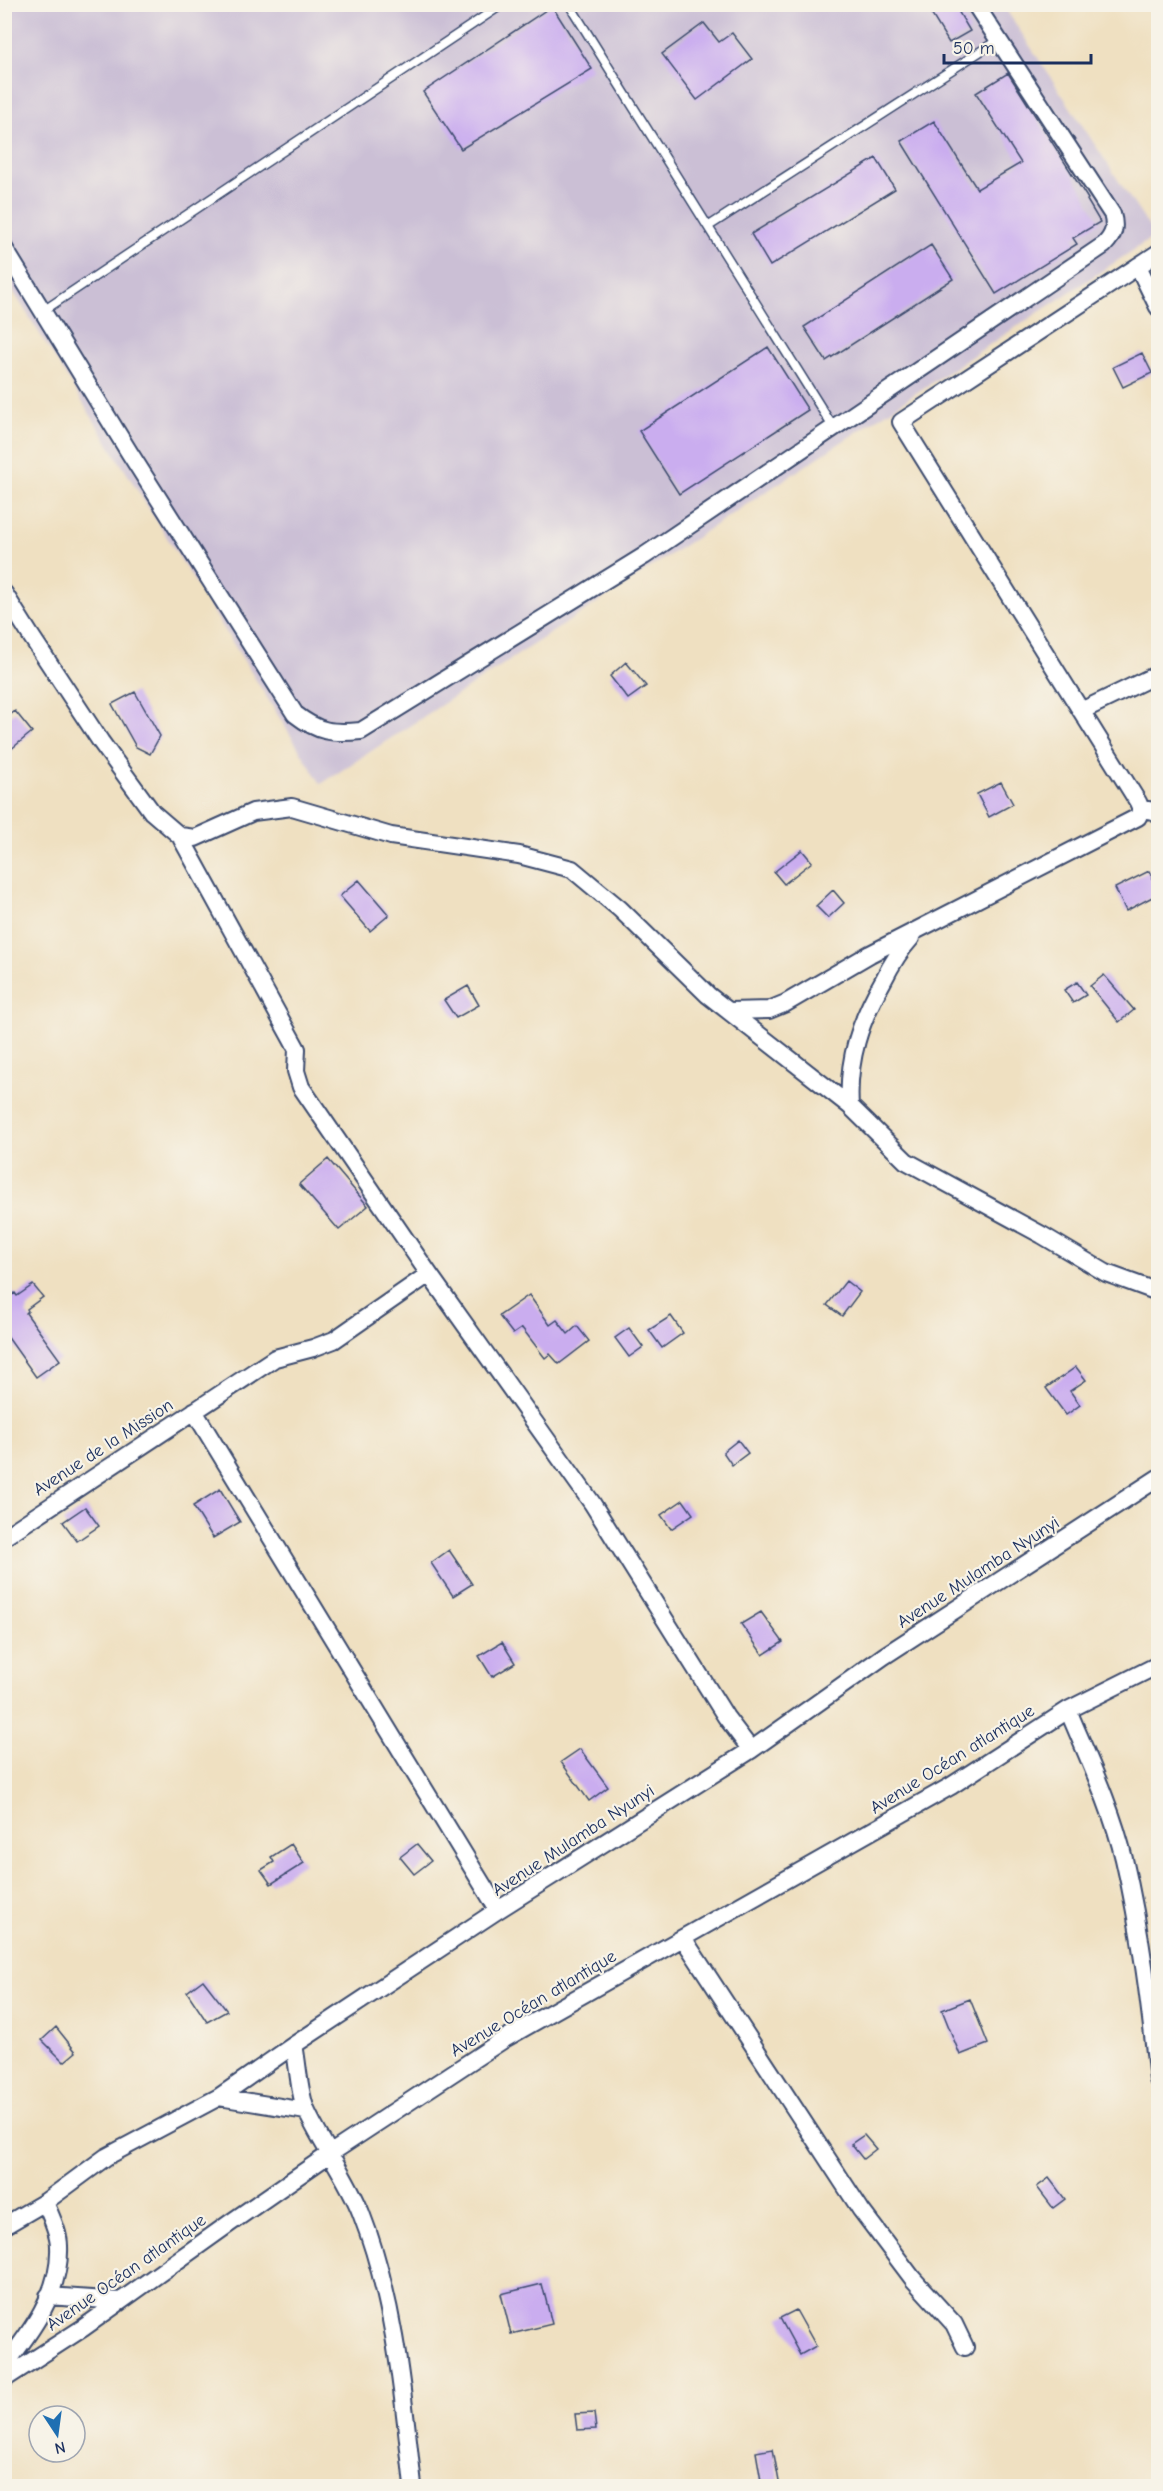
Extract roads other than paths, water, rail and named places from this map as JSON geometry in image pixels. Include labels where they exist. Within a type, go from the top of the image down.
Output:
[{"type":"street","points":[[4,248],[129,452],[295,714],[312,727],[327,731],[342,733],[361,731],[644,556],[1094,252],[1111,238],[1114,222],[1112,214],[975,4]]},
{"type":"street","points":[[729,1011],[770,1010],[786,1003],[870,954],[1153,811],[1081,711],[901,422],[1158,253]]},
{"type":"street","points":[[1138,266],[1158,307]]},
{"type":"street","points":[[4,593],[101,742],[152,812],[180,836],[297,1049],[296,1071],[301,1087],[429,1274],[592,1503],[726,1717],[751,1750]]},
{"type":"street","points":[[1081,711],[1158,674]]},
{"type":"street","points":[[180,836],[195,838],[253,812],[292,807],[391,836],[519,855],[572,869],[620,909],[708,995],[850,1106],[906,1161],[1042,1235],[1106,1273],[1158,1292]]},
{"type":"street","points":[[850,1106],[849,1083],[852,1052],[866,1011],[900,950],[915,932]]},
{"type":"street","name":"Avenue de la Mission","points":[[4,1537],[275,1358],[334,1340],[429,1274]]},
{"type":"street","points":[[194,1412],[498,1910]]},
{"type":"street","name":"Avenue Mulamba Nyunyi","points":[[4,2226],[45,2202],[106,2157],[219,2097],[498,1910],[751,1750],[884,1656],[1158,1478]]},
{"type":"street","name":"Avenue Océan atlantique","points":[[4,2379],[121,2301],[331,2153],[507,2038],[951,1786],[1068,1710],[1158,1665]]},
{"type":"street","points":[[1068,1710],[1101,1789],[1124,1858],[1149,1992],[1158,2080]]},
{"type":"street","points":[[683,1938],[861,2210],[913,2279],[954,2325],[965,2347]]},
{"type":"street","points":[[294,2045],[306,2111],[331,2153],[360,2211],[377,2262],[396,2349],[413,2487]]},
{"type":"street","points":[[219,2097],[306,2111]]},
{"type":"street","points":[[4,2366],[34,2325],[55,2276],[59,2245],[45,2202]]},
{"type":"street","points":[[48,2296],[121,2301]]},
{"type":"lane","points":[[43,311],[503,4]]},
{"type":"lane","points":[[569,4],[833,427]]},
{"type":"lane","points":[[709,226],[998,40]]}]
